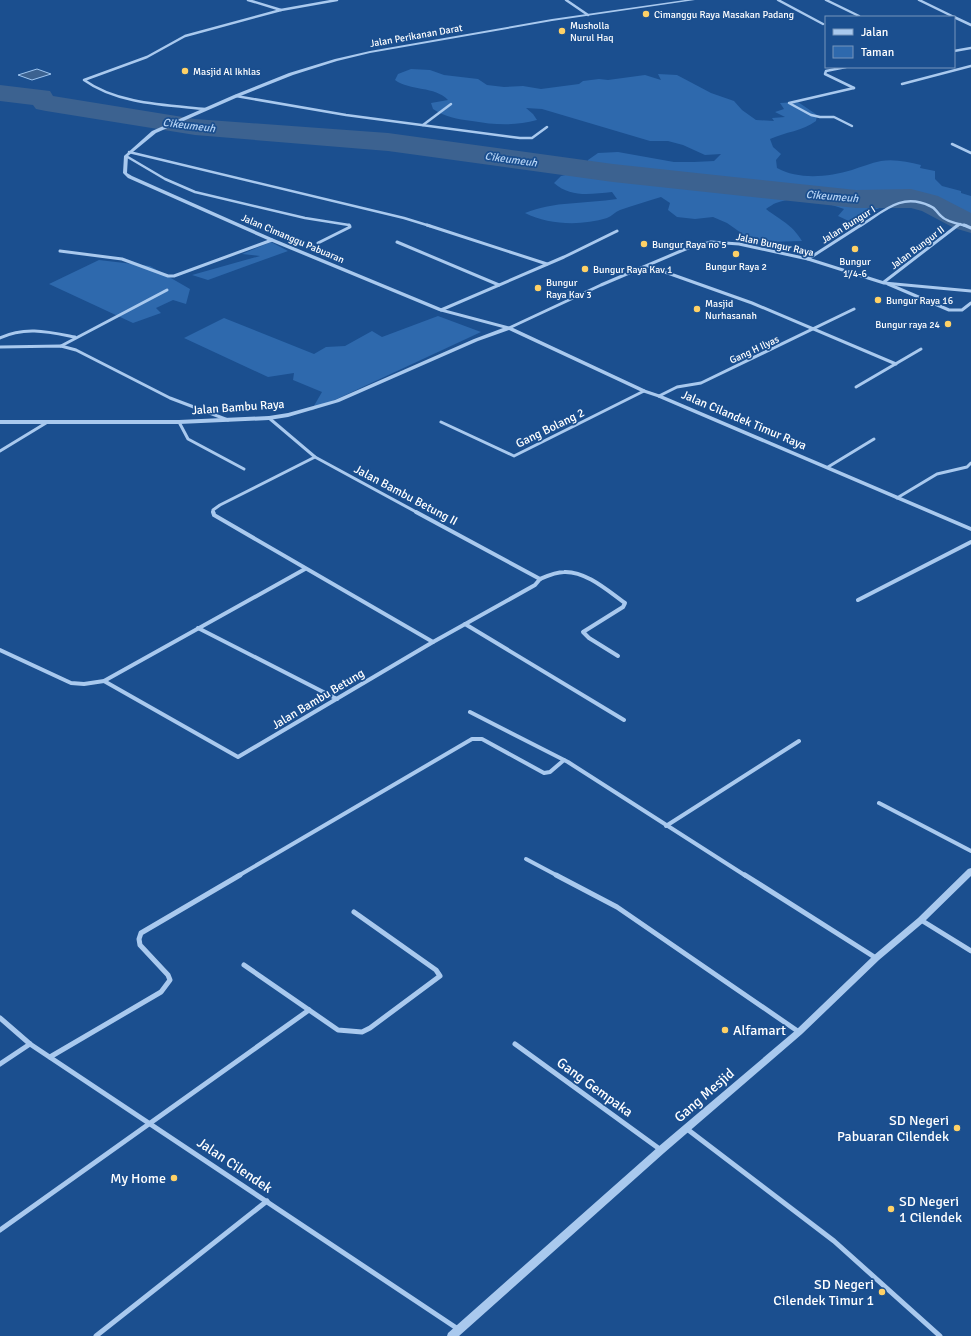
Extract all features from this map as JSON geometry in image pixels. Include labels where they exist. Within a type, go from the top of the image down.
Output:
[{"type":"street","points":[[248,0],[281,10]]},
{"type":"street","points":[[205,109],[122,96],[104,91],[84,80],[99,73],[147,57],[185,36],[281,10],[337,0]]},
{"type":"street","points":[[566,0],[588,15]]},
{"type":"street","name":"Jalan Perikanan Darat","points":[[128,154],[154,132],[205,109],[305,70],[351,56],[588,15],[693,0]]},
{"type":"street","points":[[778,0],[823,24]]},
{"type":"street","points":[[826,0],[859,16]]},
{"type":"street","points":[[919,0],[950,16]]},
{"type":"street","points":[[955,18],[971,25]]},
{"type":"street","points":[[955,51],[971,48]]},
{"type":"street","points":[[902,84],[971,66]]},
{"type":"street","points":[[842,68],[826,72],[825,74],[854,88],[789,104],[815,116],[834,117],[852,126]]},
{"type":"street","points":[[236,96],[268,103],[526,139],[532,138],[547,127]]},
{"type":"street","points":[[423,125],[451,104]]},
{"type":"street","points":[[952,144],[971,153]]},
{"type":"street","points":[[128,154],[165,179],[195,192],[305,218],[349,225],[350,228],[318,243]]},
{"type":"street","points":[[128,154],[392,214],[547,264]]},
{"type":"street","name":"Jalan Cimanggu Pabuaran","points":[[128,154],[125,173],[130,177],[272,240],[441,310],[509,328]]},
{"type":"street","name":"Jalan Bungur I","points":[[808,259],[897,202],[907,200],[929,206],[936,209],[941,217],[960,224]]},
{"type":"street","points":[[960,224],[971,228]]},
{"type":"street","name":"Jalan Bungur II","points":[[884,283],[960,224]]},
{"type":"street","points":[[441,310],[547,264],[617,231]]},
{"type":"street","points":[[60,251],[122,259],[168,276],[174,276],[272,240]]},
{"type":"street","points":[[397,242],[499,285]]},
{"type":"street","name":"Jalan Bungur Raya","points":[[509,328],[601,285],[688,248],[711,242],[739,244],[808,259],[884,283],[949,310],[962,310],[971,303]]},
{"type":"street","points":[[648,266],[752,303],[896,364]]},
{"type":"street","name":"Jalan Bungur Raya","points":[[884,283],[971,291]]},
{"type":"street","points":[[60,346],[167,290]]},
{"type":"street","name":"Gang H Ilyas","points":[[659,396],[677,387],[701,383],[854,309]]},
{"type":"street","name":"Jalan Cilandek Timur Raya","points":[[509,328],[644,391],[828,467],[971,529]]},
{"type":"street","name":"Jalan Bambu Raya","points":[[0,422],[179,422],[269,418],[308,410],[332,403],[476,340],[509,328]]},
{"type":"street","points":[[0,338],[10,332],[25,329],[75,337]]},
{"type":"street","points":[[0,347],[60,346],[76,350],[170,398],[230,420]]},
{"type":"street","points":[[856,388],[921,349]]},
{"type":"street","name":"Gang Bolang 2","points":[[441,422],[514,456],[644,391]]},
{"type":"street","name":"Jalan Bambu Betung II","points":[[269,418],[314,457],[540,579]]},
{"type":"street","points":[[179,422],[188,439],[244,470]]},
{"type":"street","points":[[0,450],[25,437],[46,423]]},
{"type":"street","points":[[828,467],[874,439]]},
{"type":"street","points":[[314,457],[220,505],[214,510],[214,515],[433,642]]},
{"type":"street","points":[[897,498],[937,474],[967,467],[971,464]]},
{"type":"street","points":[[858,600],[971,542]]},
{"type":"street","points":[[0,650],[71,683],[84,684],[104,680],[305,569]]},
{"type":"street","points":[[540,579],[565,572],[577,574],[625,603],[623,607],[583,632],[589,638],[618,656]]},
{"type":"street","name":"Jalan Bambu Betung","points":[[104,680],[238,757],[246,755],[433,642],[535,585],[540,579]]},
{"type":"street","points":[[465,624],[624,720]]},
{"type":"street","points":[[198,628],[337,699]]},
{"type":"street","points":[[470,712],[564,760],[876,958]]},
{"type":"street","points":[[50,1057],[161,992],[170,980],[168,975],[140,945],[139,939],[141,933],[383,790],[472,739],[482,739],[544,773],[550,772],[564,760]]},
{"type":"street","points":[[666,826],[799,741]]},
{"type":"street","points":[[879,803],[971,850]]},
{"type":"street","points":[[526,859],[617,907],[799,1032]]},
{"type":"street","name":"Gang Mesjid","points":[[455,1333],[661,1150],[799,1032],[876,958],[921,920],[971,871]]},
{"type":"street","points":[[244,965],[338,1030],[362,1032],[370,1028],[440,976],[436,970],[354,912]]},
{"type":"street","points":[[921,920],[971,951]]},
{"type":"street","points":[[0,1230],[309,1010]]},
{"type":"street","name":"Jalan Cilendek","points":[[0,1018],[30,1044],[267,1201],[455,1333]]},
{"type":"street","points":[[0,1064],[30,1044]]},
{"type":"street","name":"Gang Gempaka","points":[[515,1044],[661,1150]]},
{"type":"street","points":[[687,1129],[834,1241],[940,1336]]},
{"type":"street","points":[[96,1336],[267,1201]]},
{"type":"green space","points":[[411,69],[430,70],[444,75],[478,79],[487,85],[504,87],[523,86],[541,89],[579,84],[583,81],[599,79],[608,80],[645,75],[661,80],[658,74],[677,75],[711,93],[734,101],[742,110],[756,120],[774,121],[772,118],[785,117],[775,112],[784,109],[780,103],[798,102],[817,115],[816,121],[800,129],[770,139],[773,147],[781,154],[776,160],[777,168],[786,172],[804,176],[824,176],[886,160],[921,165],[920,168],[935,171],[935,179],[942,186],[961,191],[961,193],[971,196],[971,226],[948,219],[936,207],[903,199],[859,216],[851,222],[838,216],[844,209],[810,200],[784,201],[775,203],[766,209],[790,226],[802,241],[765,242],[747,237],[727,223],[713,217],[695,219],[677,217],[668,210],[670,203],[661,197],[620,210],[607,218],[597,221],[565,223],[544,220],[525,213],[547,206],[617,199],[612,192],[589,194],[574,193],[561,188],[554,183],[561,176],[578,172],[588,166],[588,160],[598,153],[618,152],[674,162],[714,161],[721,154],[705,155],[683,145],[668,141],[650,141],[542,109],[526,108],[537,120],[513,124],[489,123],[451,117],[433,109],[431,103],[448,100],[443,96],[429,90],[408,86],[395,80],[398,74]]},
{"type":"green space","points":[[271,242],[288,251],[208,280],[192,275],[260,256],[242,254]]},
{"type":"green space","points":[[99,260],[150,266],[190,289],[186,304],[173,300],[156,308],[161,313],[133,323],[49,284]]},
{"type":"green space","points":[[438,316],[481,332],[311,411],[322,392],[293,380],[294,373],[268,377],[184,338],[224,318],[314,354],[326,347],[345,346],[372,331],[382,337]]},
{"type":"shaded area","points":[[37,69],[51,74],[32,80],[18,75]]},
{"type":"waterway","name":"Cikeumeuh","points":[[0,93],[40,97]]},
{"type":"waterway","name":"Cikeumeuh","points":[[46,103],[195,127],[388,142],[613,173],[856,199],[911,198],[927,202],[971,224]]},
{"type":"place","name":"Cimanggu Raya Masakan Padang","points":[[646,14]]},
{"type":"place","name":"Musholla Nurul Haq","points":[[562,31]]},
{"type":"place","name":"Masjid Al Ikhlas","points":[[185,71]]},
{"type":"place","name":"Bungur Raya no 5","points":[[644,244]]},
{"type":"place","name":"Bungur 1/4-6","points":[[855,249]]},
{"type":"place","name":"Bungur Raya 2","points":[[736,254]]},
{"type":"place","name":"Bungur Raya Kav 1","points":[[585,269]]},
{"type":"place","name":"Bungur Raya Kav 3","points":[[538,288]]},
{"type":"place","name":"Bungur Raya 16","points":[[878,300]]},
{"type":"place","name":"Masjid Nurhasanah","points":[[697,309]]},
{"type":"place","name":"Bungur raya 24","points":[[948,324]]},
{"type":"place","name":"Alfamart","points":[[725,1030]]},
{"type":"place","name":"SD Negeri Pabuaran Cilendek","points":[[957,1128]]},
{"type":"place","name":"My Home","points":[[174,1178]]},
{"type":"place","name":"SD Negeri 1 Cilendek","points":[[891,1209]]},
{"type":"place","name":"SD Negeri Cilendek Timur 1","points":[[882,1292]]}]
